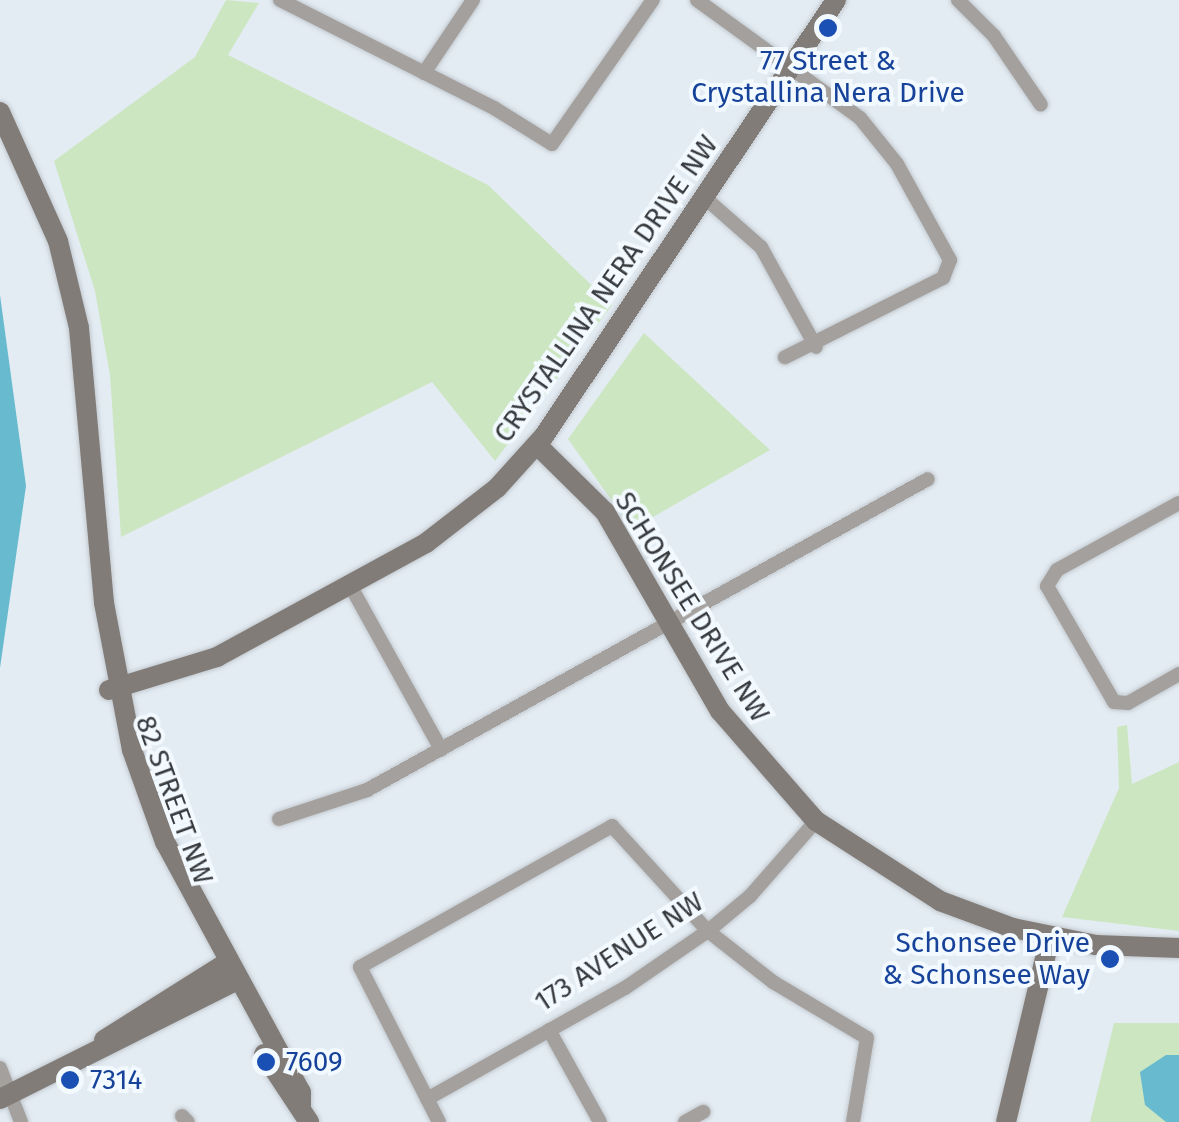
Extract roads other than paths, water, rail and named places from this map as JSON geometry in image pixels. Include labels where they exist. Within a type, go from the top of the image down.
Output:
[{"type":"street","points":[[280,0],[424,72],[552,144],[653,0]]},
{"type":"street","points":[[424,72],[472,0]]},
{"type":"street","points":[[697,0],[849,106],[880,142],[950,266],[942,278],[816,347],[786,357]]},
{"type":"street","name":"CRYSTALLINA NERA DRIVE NW","points":[[114,689],[196,668],[451,527],[538,445],[836,0]]},
{"type":"street","points":[[958,0],[994,36],[1042,105]]},
{"type":"street","name":"82 STREET NW","points":[[0,112],[36,183],[66,268],[82,347],[114,689],[153,812],[288,1098],[305,1115]]},
{"type":"street","points":[[704,197],[761,248],[816,347]]},
{"type":"street","name":"SCHONSEE DRIVE NW","points":[[538,445],[606,512],[735,734],[816,821],[940,900],[1050,938],[1179,948]]},
{"type":"street","points":[[279,819],[352,797],[928,479]]},
{"type":"street","points":[[1179,503],[1056,570],[1047,586],[1114,702],[1128,702],[1179,674]]},
{"type":"street","points":[[350,584],[441,748]]},
{"type":"street","name":"173 AVENUE NW","points":[[427,1100],[708,932],[750,896],[816,821]]},
{"type":"street","points":[[439,1122],[360,966],[612,826],[708,932],[773,982],[867,1038],[853,1122]]},
{"type":"street","points":[[1006,1122],[1050,938]]},
{"type":"street","points":[[6,1098],[63,1071],[228,974]]},
{"type":"street","points":[[549,1030],[600,1122]]},
{"type":"street","points":[[0,1068],[6,1098],[21,1122]]},
{"type":"street","points":[[685,1122],[703,1112]]},
{"type":"water","points":[[0,295],[26,486],[0,668]]},
{"type":"water","points":[[1166,1055],[1179,1055],[1179,1122],[1166,1122],[1145,1105],[1140,1072]]},
{"type":"place","name":"77 Street & Crystallina Nera Drive","points":[[828,28]]},
{"type":"place","name":"Schonsee Drive & Schonsee Way","points":[[1110,959]]},
{"type":"place","name":"7609","points":[[266,1062]]},
{"type":"place","name":"7314","points":[[70,1080]]}]
